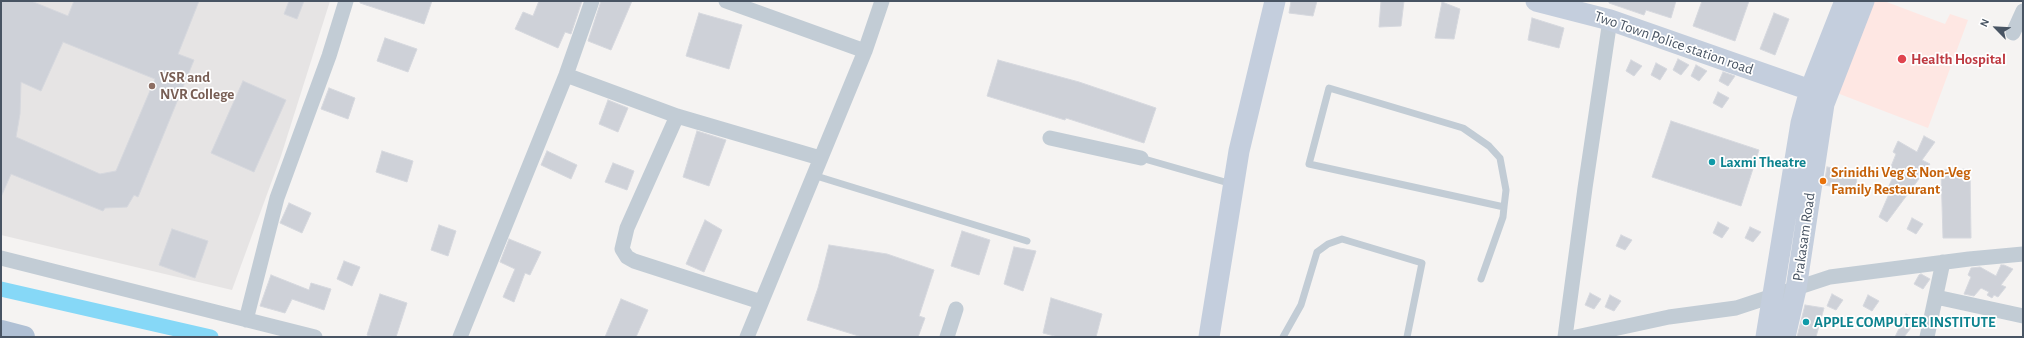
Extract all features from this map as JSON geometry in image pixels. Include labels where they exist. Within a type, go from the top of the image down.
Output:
[{"type":"main road","points":[[1209,337],[1239,151],[1275,1]]},
{"type":"main road","name":"Two Town Police station road","points":[[1536,1],[1610,20],[1810,90]]},
{"type":"main road","name":"Prakasam Road","points":[[1766,337],[1774,297],[1796,151],[1810,90],[1845,1]]},
{"type":"main road","name":"Prakasam Road","points":[[1785,337],[1796,290],[1824,104],[1864,1]]},
{"type":"main road","points":[[1,331],[24,337]]},
{"type":"street","points":[[246,320],[278,198],[329,56],[346,1]]},
{"type":"street","points":[[460,337],[566,75],[592,1]]},
{"type":"street","points":[[726,1],[749,5],[866,51]]},
{"type":"street","points":[[747,337],[820,158],[866,51],[882,1]]},
{"type":"street","points":[[2013,33],[2023,11]]},
{"type":"street","points":[[1565,337],[1584,188],[1610,20]]},
{"type":"street","points":[[566,75],[677,116],[820,158]]},
{"type":"street","points":[[677,116],[627,228],[622,249],[627,257],[634,261],[761,302]]},
{"type":"street","points":[[1050,138],[1141,158]]},
{"type":"street","points":[[1576,337],[1669,318],[1736,308],[1796,290],[1830,277],[1943,262],[2023,254]]},
{"type":"street","points":[[1,258],[315,337]]},
{"type":"street","points":[[1927,337],[1943,262]]},
{"type":"street","points":[[1936,297],[2023,316]]},
{"type":"street","points":[[947,337],[956,309]]},
{"type":"lane","points":[[1481,279],[1503,217],[1506,190],[1500,158],[1489,146],[1463,128],[1329,88],[1309,164],[1504,207]]},
{"type":"lane","points":[[1141,158],[1234,185]]},
{"type":"lane","points":[[813,175],[1027,241]]},
{"type":"lane","points":[[1283,337],[1301,305],[1312,263],[1317,252],[1328,244],[1342,239],[1422,263],[1408,337]]},
{"type":"shaded area","name":"VSR and NVR College","points":[[1,1],[330,1],[281,156],[232,290],[1,235]]},
{"type":"shaded area","name":"Health Hospital","points":[[1871,1],[1884,1],[1945,24],[1950,14],[1968,20],[1928,128],[1837,93]]},
{"type":"building","points":[[1,1],[31,1],[68,16],[74,1],[199,1],[178,54],[194,60],[138,197],[134,195],[127,207],[105,208],[103,211],[11,174],[1,197]],"holes":[[[63,42],[155,79],[116,171],[100,174],[16,137],[20,114],[21,82],[41,91]]]},
{"type":"building","points":[[289,1],[304,1],[297,19],[284,14]]},
{"type":"building","points":[[360,1],[432,1],[424,24],[360,3]]},
{"type":"building","points":[[539,1],[582,1],[571,34],[565,32],[558,48],[515,29],[523,12],[533,16]]},
{"type":"building","points":[[601,1],[632,1],[611,50],[588,41]]},
{"type":"building","points":[[1291,1],[1317,1],[1313,16],[1289,13]]},
{"type":"building","points":[[1381,1],[1404,1],[1401,26],[1379,27]]},
{"type":"building","points":[[1609,1],[1676,1],[1671,18],[1646,10],[1644,15],[1609,3]]},
{"type":"building","points":[[1702,1],[1749,1],[1735,41],[1693,26]]},
{"type":"building","points":[[1442,2],[1460,9],[1454,39],[1435,38]]},
{"type":"building","points":[[699,13],[742,25],[729,69],[686,56]]},
{"type":"building","points":[[1774,13],[1789,19],[1775,55],[1760,49]]},
{"type":"building","points":[[1532,18],[1564,28],[1559,48],[1528,40]]},
{"type":"building","points":[[385,38],[417,49],[408,72],[377,61]]},
{"type":"building","points":[[1678,59],[1689,65],[1681,75],[1673,70]]},
{"type":"building","points":[[998,60],[1079,82],[1156,108],[1144,143],[1066,118],[1065,120],[987,96]]},
{"type":"building","points":[[1631,60],[1642,66],[1634,76],[1626,71]]},
{"type":"building","points":[[1656,63],[1667,69],[1660,80],[1651,75]]},
{"type":"building","points":[[1696,65],[1707,71],[1699,81],[1691,76]]},
{"type":"building","points":[[1723,72],[1735,76],[1728,86],[1719,81]]},
{"type":"building","points":[[243,81],[286,100],[254,172],[211,153]]},
{"type":"building","points":[[329,88],[355,98],[348,119],[321,109]]},
{"type":"building","points":[[1718,92],[1729,98],[1722,108],[1713,103]]},
{"type":"building","points":[[608,100],[628,108],[618,132],[599,124]]},
{"type":"building","points":[[1671,121],[1759,150],[1741,206],[1652,177]]},
{"type":"building","points":[[697,131],[726,140],[709,186],[683,177]]},
{"type":"building","points":[[1924,136],[1935,142],[1922,160],[1930,164],[1887,222],[1879,217],[1889,194],[1886,192],[1893,177],[1888,174],[1896,154],[1893,152],[1898,141],[1917,152]]},
{"type":"building","points":[[382,151],[413,161],[407,182],[376,172]]},
{"type":"building","points":[[547,151],[577,165],[571,179],[541,165]]},
{"type":"building","points":[[613,163],[634,171],[627,190],[605,182]]},
{"type":"building","points":[[1827,167],[1858,172],[1855,190],[1824,185]]},
{"type":"building","points":[[1970,169],[1971,238],[1943,238],[1941,170]]},
{"type":"building","points":[[289,203],[311,213],[302,233],[280,223]]},
{"type":"building","points":[[1912,218],[1923,224],[1916,234],[1907,229]]},
{"type":"building","points":[[705,220],[722,230],[704,272],[686,264]]},
{"type":"building","points":[[1718,222],[1729,228],[1722,238],[1713,233]]},
{"type":"building","points":[[439,225],[456,231],[448,256],[431,250]]},
{"type":"building","points":[[1750,227],[1761,232],[1753,242],[1745,238]]},
{"type":"building","points":[[172,229],[208,241],[195,278],[159,265]]},
{"type":"building","points":[[962,231],[990,240],[979,275],[951,266]]},
{"type":"building","points":[[1621,235],[1632,240],[1625,250],[1616,246]]},
{"type":"building","points":[[509,239],[541,252],[530,275],[525,273],[514,302],[503,297],[515,269],[500,262]]},
{"type":"building","points":[[829,245],[887,254],[934,270],[919,316],[925,318],[918,337],[862,337],[807,320],[818,288]]},
{"type":"building","points":[[1014,247],[1036,251],[1023,291],[1004,284]]},
{"type":"building","points":[[344,261],[360,267],[352,286],[337,279]]},
{"type":"building","points":[[2001,265],[2013,269],[2001,285],[2006,287],[1998,297],[1994,295],[1992,298],[1987,295],[1989,292],[1981,288],[1974,296],[1964,294],[1971,277],[1968,275],[1971,268],[1980,267],[1996,276]]},
{"type":"building","points":[[1921,274],[1930,279],[1923,289],[1914,284]]},
{"type":"building","points":[[271,275],[309,290],[311,283],[331,289],[324,310],[292,299],[285,313],[260,306]]},
{"type":"building","points":[[1590,293],[1601,299],[1594,309],[1585,305]]},
{"type":"building","points":[[380,294],[407,303],[396,337],[374,337],[367,335]]},
{"type":"building","points":[[1832,294],[1843,300],[1836,310],[1827,306]]},
{"type":"building","points":[[1610,295],[1621,301],[1614,311],[1605,307]]},
{"type":"building","points":[[1868,295],[1879,301],[1872,311],[1863,306]]},
{"type":"building","points":[[1051,298],[1102,314],[1096,337],[1058,337],[1043,333]]},
{"type":"building","points":[[621,299],[648,310],[636,337],[605,337]]},
{"type":"building","name":"APPLE COMPUTER INSTITUTE","points":[[1805,305],[1824,308],[1816,337],[1797,337]]},
{"type":"building","points":[[1906,314],[1917,320],[1904,337],[1895,337]]},
{"type":"waterway","points":[[1,289],[211,337]]},
{"type":"place","name":"Health Hospital","points":[[1902,59]]},
{"type":"place","name":"VSR and NVR College","points":[[152,86]]},
{"type":"place","name":"Laxmi Theatre","points":[[1712,162]]},
{"type":"place","name":"Srinidhi Veg & Non-Veg Family Restaurant","points":[[1823,181]]},
{"type":"place","name":"APPLE COMPUTER INSTITUTE","points":[[1806,322]]}]
